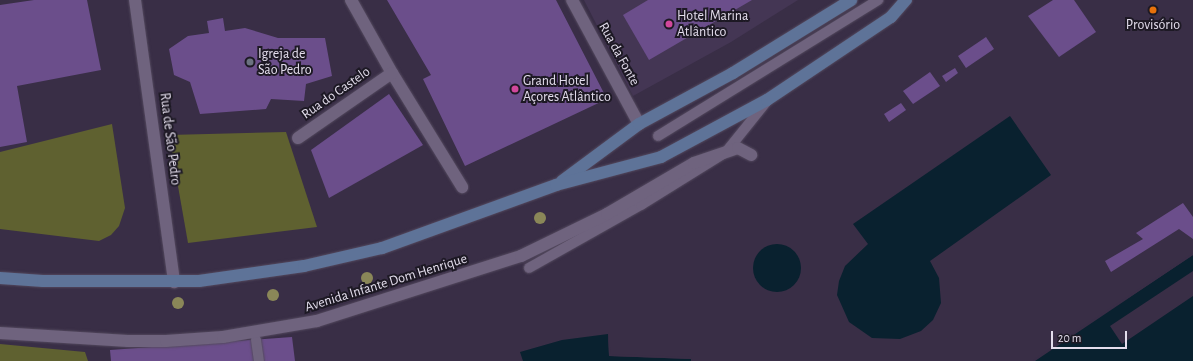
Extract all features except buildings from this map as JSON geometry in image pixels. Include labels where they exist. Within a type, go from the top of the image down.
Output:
[{"type":"main road","points":[[556,185],[639,124],[733,73],[851,0]]},
{"type":"main road","points":[[0,278],[43,281],[174,282],[304,266],[382,248],[556,185],[661,157],[767,100],[891,17],[906,0]]},
{"type":"street","name":"Rua de São Pedro","points":[[135,0],[174,282]]},
{"type":"street","points":[[351,0],[392,72],[462,187]]},
{"type":"street","name":"Rua da Fonte","points":[[572,0],[639,124]]},
{"type":"street","name":"Rua do Castelo","points":[[298,138],[392,72]]},
{"type":"street","name":"Avenida Infante Dom Henrique","points":[[0,333],[128,341],[166,341],[224,337],[317,321],[521,256],[607,214],[694,163],[738,148],[751,155]]},
{"type":"lane","points":[[658,136],[878,0]]},
{"type":"lane","points":[[529,268],[641,205],[726,152],[767,100]]},
{"type":"lane","points":[[256,340],[259,361]]},
{"type":"shaded area","points":[[584,0],[798,0],[731,42],[633,96]]},
{"type":"green space","points":[[112,124],[125,208],[119,226],[111,235],[99,241],[0,229],[0,152]]},
{"type":"green space","points":[[286,132],[317,227],[188,243],[169,135]]},
{"type":"green space","points":[[0,344],[85,352],[88,361],[0,361]]},
{"type":"water","points":[[1010,116],[1051,175],[930,261],[939,278],[941,303],[933,320],[921,331],[900,339],[872,338],[849,322],[837,295],[839,281],[845,266],[868,244],[853,224]]},
{"type":"water","points":[[777,244],[786,246],[794,251],[799,259],[801,268],[799,277],[794,285],[786,290],[777,292],[768,290],[760,285],[755,277],[753,268],[755,259],[760,251],[768,246]]},
{"type":"water","points":[[1193,255],[1193,271],[1110,326],[1122,344],[1193,296],[1193,361],[1035,361]]},
{"type":"water","points":[[608,334],[609,356],[691,359],[691,361],[523,361],[520,352],[562,340]]},
{"type":"pier","points":[[1193,253],[1193,255],[1033,361],[1034,359]]},
{"type":"pier","points":[[608,332],[611,354],[691,357],[693,361],[691,359],[609,356]]},
{"type":"place","name":"Provisório","points":[[1153,10]]},
{"type":"place","name":"Hotel Marina Atlântico","points":[[669,24]]},
{"type":"place","name":"Igreja de São Pedro","points":[[250,62]]},
{"type":"place","name":"Grand Hotel Açores Atlântico","points":[[515,89]]}]
